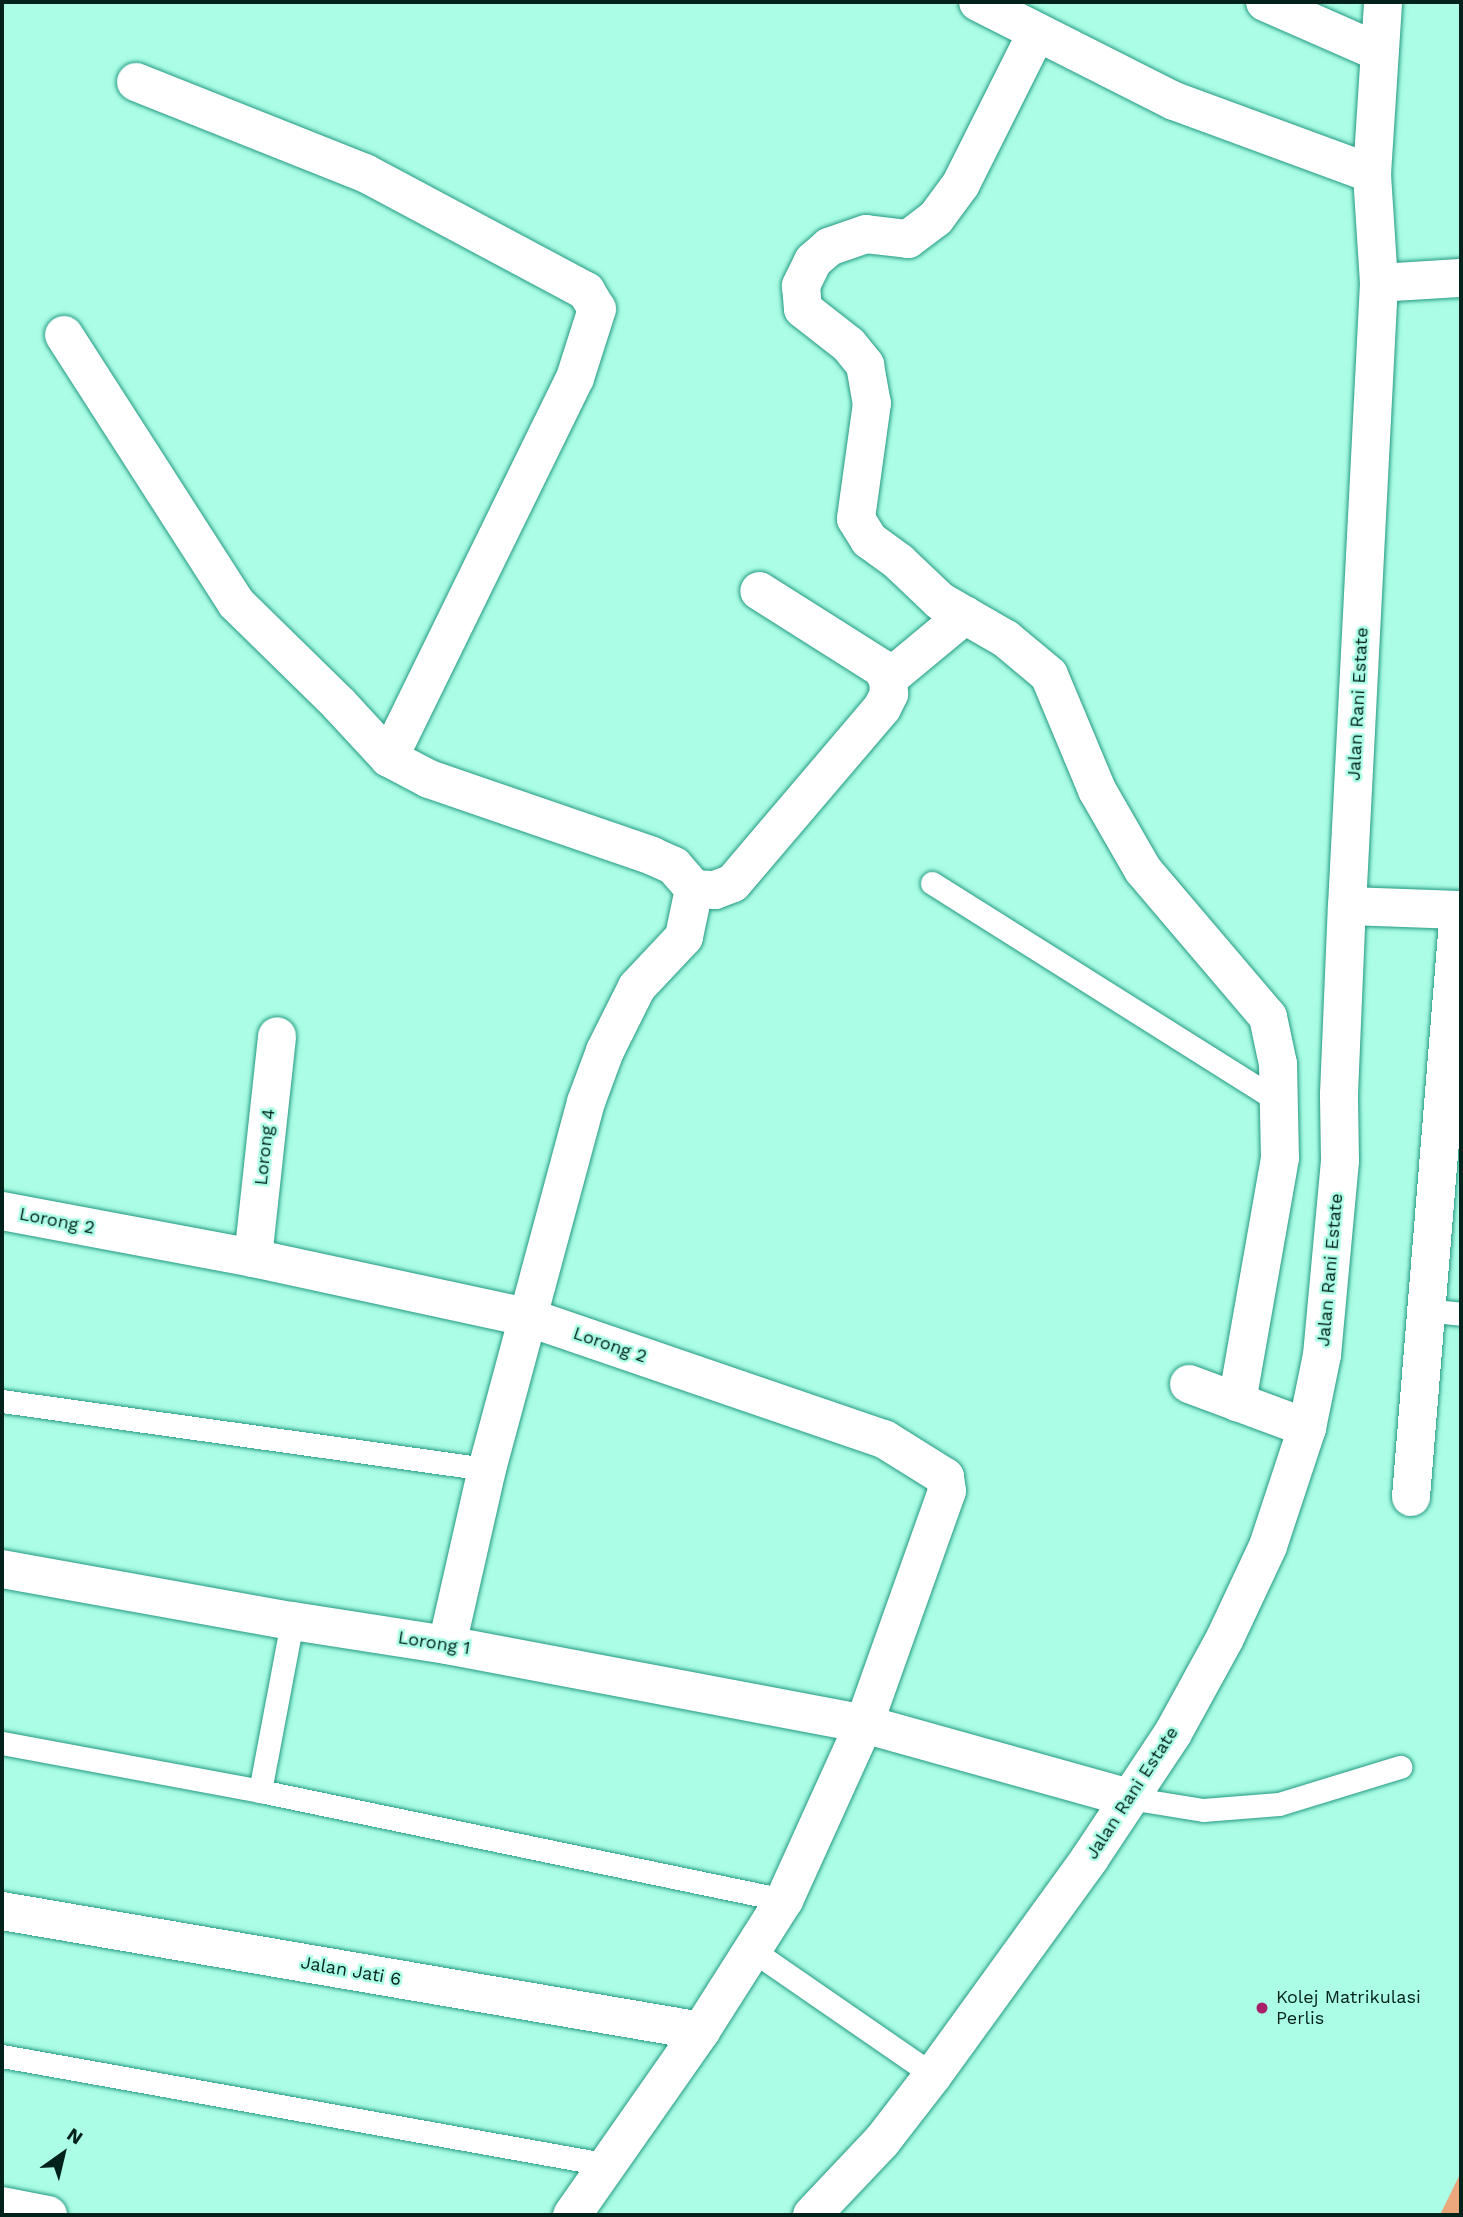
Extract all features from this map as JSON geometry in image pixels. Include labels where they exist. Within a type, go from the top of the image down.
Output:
[{"type":"street","points":[[978,2],[1174,101],[1372,174]]},
{"type":"street","points":[[1265,2],[1380,52]]},
{"type":"street","name":"Jalan Rani Estate","points":[[812,2215],[881,2141],[933,2075],[1090,1858],[1173,1733],[1225,1638],[1268,1546],[1307,1428],[1322,1355],[1340,1161],[1339,1094],[1347,906],[1379,283],[1372,174],[1383,2]]},
{"type":"street","points":[[1037,32],[961,184],[936,218],[908,239],[866,234],[829,247],[813,261],[801,286],[803,309],[849,345],[865,365],[872,403],[856,519],[869,540],[899,562],[940,601],[1006,639],[1049,675],[1097,790],[1143,870],[1268,1017],[1278,1064],[1280,1158],[1237,1402]]},
{"type":"street","points":[[136,82],[365,173],[586,291],[597,309],[575,378],[389,758]]},
{"type":"street","points":[[1379,283],[1461,278]]},
{"type":"street","points":[[64,335],[236,603],[339,704],[389,758],[429,779],[663,861],[674,866],[694,888],[715,890],[733,883],[882,708],[890,694],[888,679],[881,668],[759,591]]},
{"type":"street","points":[[888,679],[965,615]]},
{"type":"street","points":[[447,1644],[487,1468],[586,1102],[605,1051],[636,988],[684,937],[694,888]]},
{"type":"street","points":[[1347,906],[1460,910],[1443,1312],[1412,1497]]},
{"type":"street","name":"Lorong 4","points":[[253,1258],[277,1036]]},
{"type":"street","name":"Lorong 2","points":[[2,1211],[253,1258],[527,1317],[884,1439],[945,1477],[947,1490],[864,1724],[783,1899],[701,2031],[572,2215]]},
{"type":"street","points":[[1189,1384],[1307,1428]]},
{"type":"street","name":"Lorong 1","points":[[2,1569],[292,1621],[447,1644],[864,1724],[1129,1798]]},
{"type":"street","name":"Jalan Jati 6","points":[[2,1911],[701,2031]]},
{"type":"street","points":[[2,2206],[48,2215]]},
{"type":"lane","points":[[932,883],[1279,1101]]},
{"type":"lane","points":[[2,1401],[487,1468]]},
{"type":"lane","points":[[260,1791],[292,1621]]},
{"type":"lane","points":[[2,1744],[260,1791],[783,1899]]},
{"type":"lane","points":[[1129,1798],[1203,1810],[1279,1804],[1399,1767]]},
{"type":"lane","points":[[752,1950],[933,2075]]},
{"type":"lane","points":[[2,2056],[609,2165]]},
{"type":"shaded area","points":[[1461,2172],[1461,2215],[1440,2215]]},
{"type":"place","name":"Kolej Matrikulasi Perlis","points":[[1262,2008]]}]
